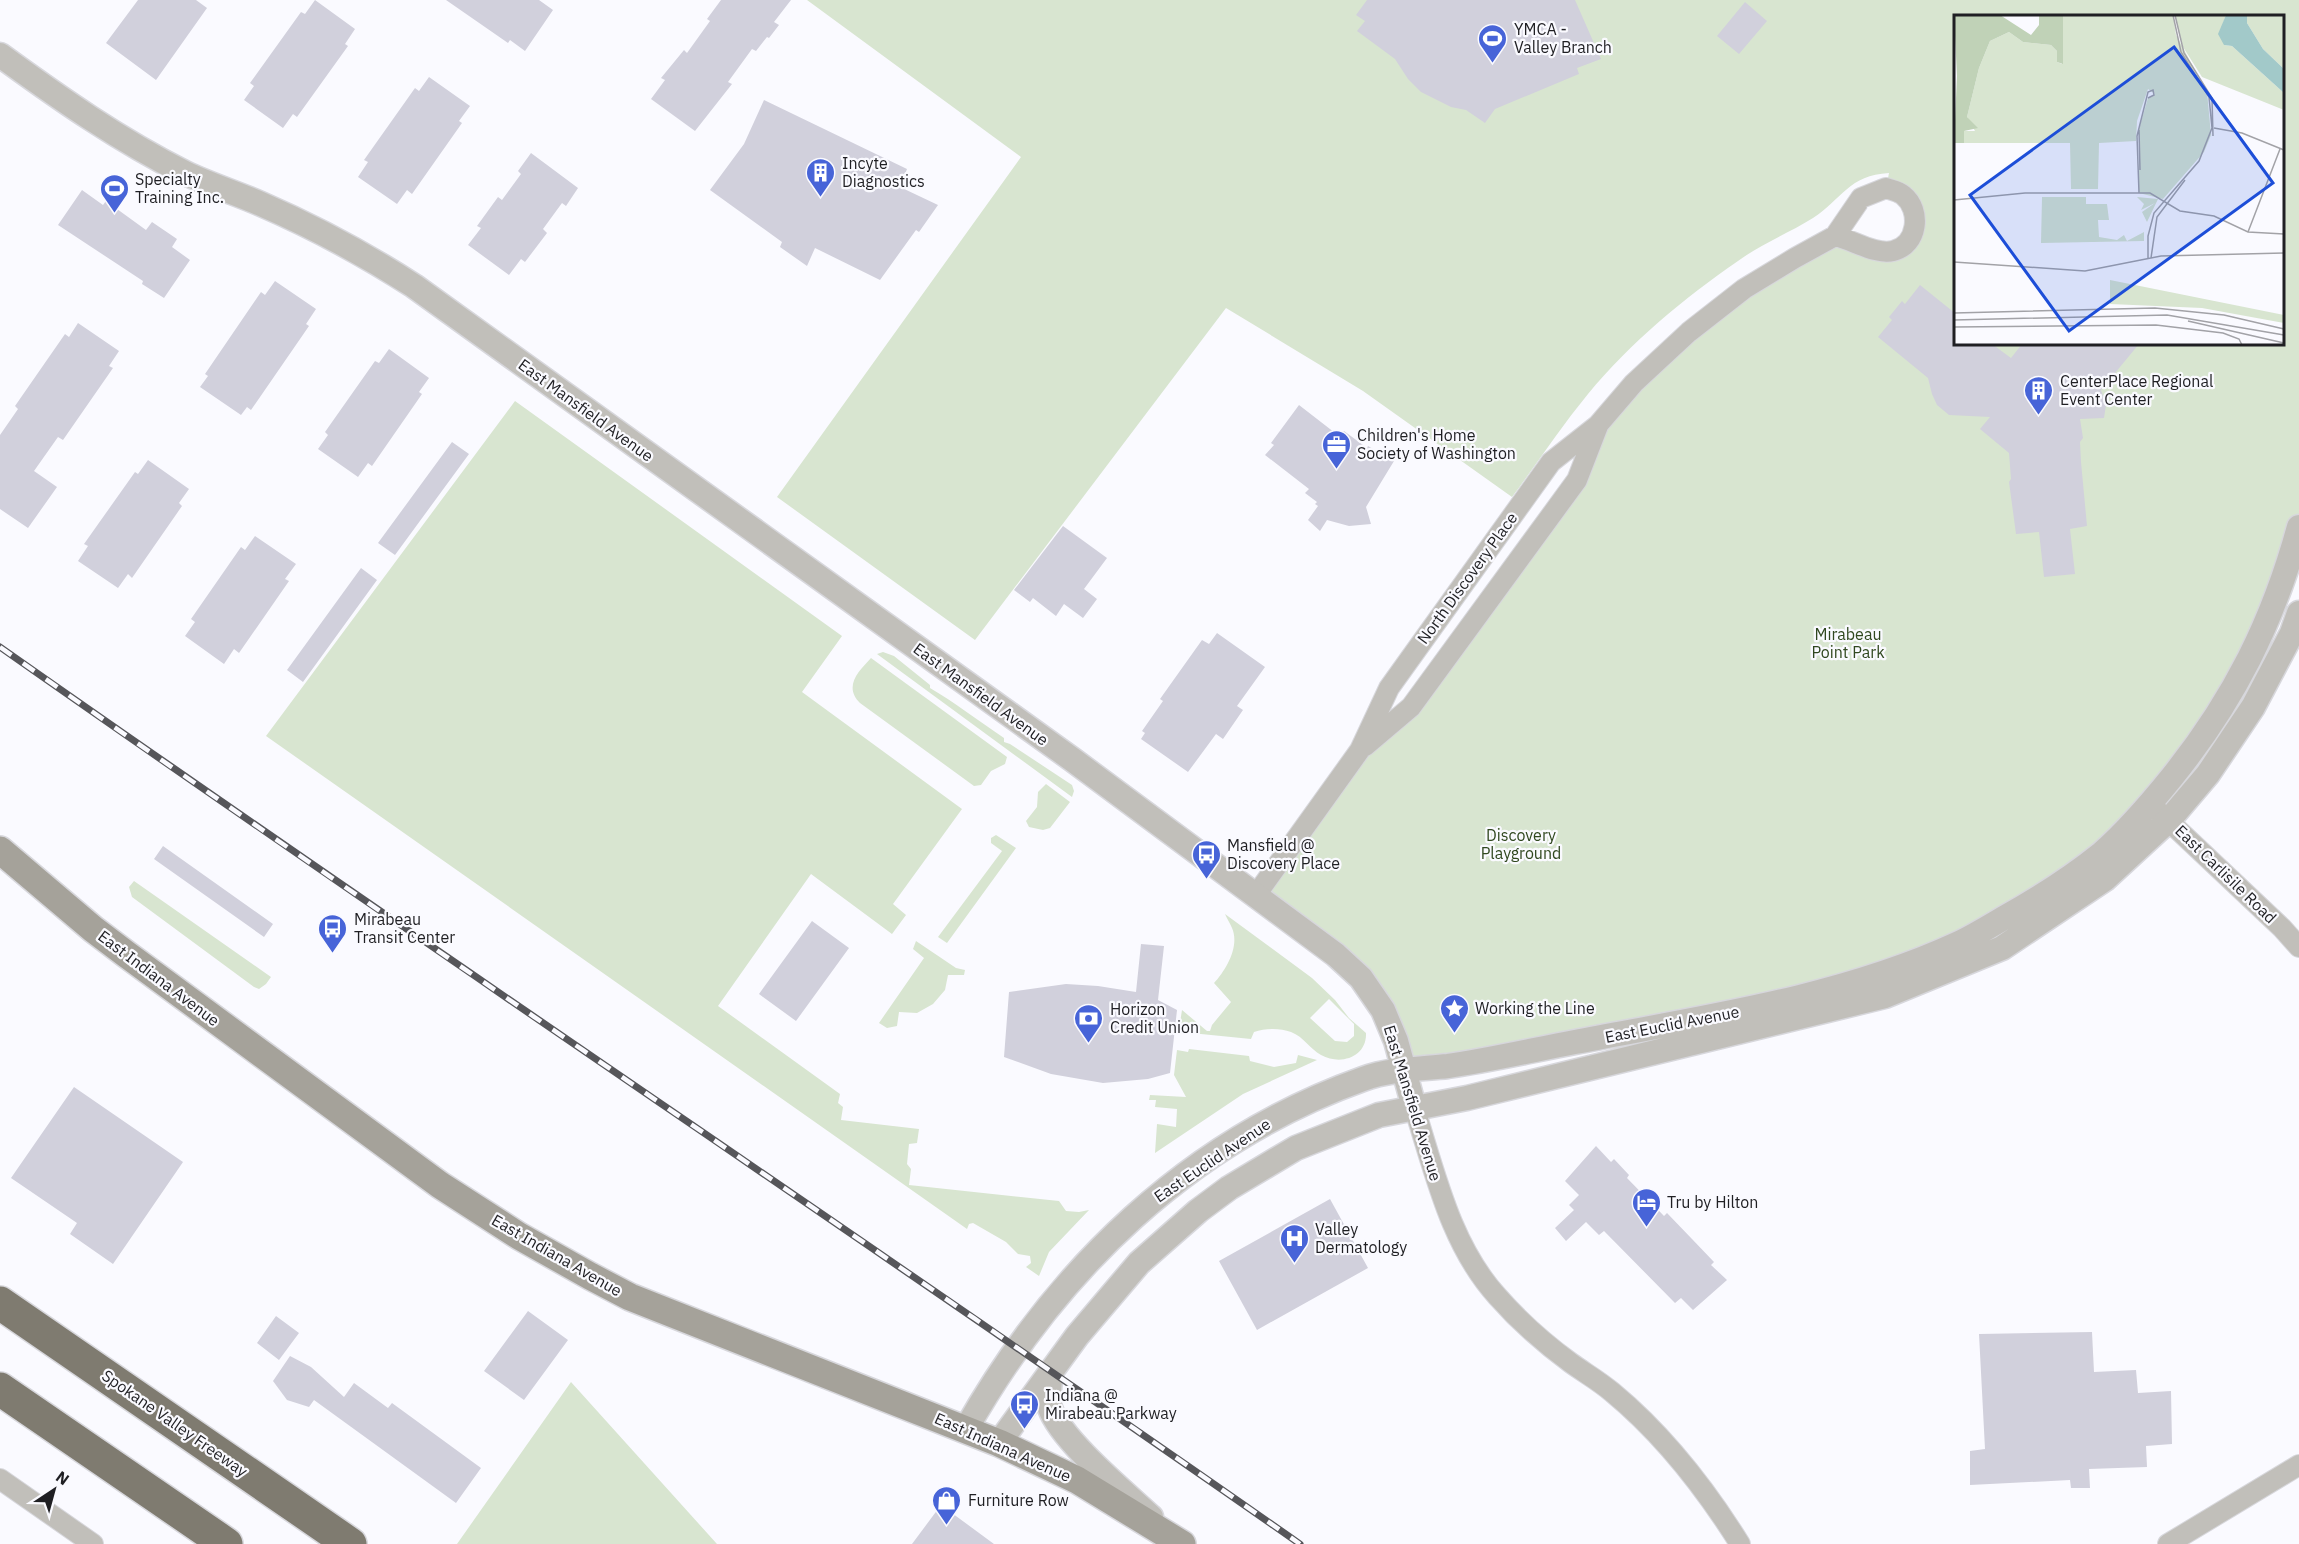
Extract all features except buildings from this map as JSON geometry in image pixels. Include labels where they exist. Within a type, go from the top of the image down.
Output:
[{"type":"highway","name":"Spokane Valley Freeway","points":[[0,1303],[350,1544]]},
{"type":"highway","points":[[0,1389],[226,1544]]},
{"type":"main road","name":"East Indiana Avenue","points":[[0,850],[126,954],[440,1185],[519,1236],[630,1297],[999,1443],[1077,1480],[1175,1539]]},
{"type":"street","name":"East Mansfield Avenue","points":[[0,55],[78,112],[128,142],[186,173],[301,222],[388,269],[414,286],[1073,760],[1336,956],[1361,978],[1383,1010],[1445,1204],[1461,1245],[1496,1296],[1537,1335],[1612,1392],[1653,1430],[1688,1468],[1719,1510],[1740,1544]]},
{"type":"street","name":"North Discovery Place","points":[[1256,895],[1360,750],[1389,688],[1551,462],[1599,425],[1659,357],[1722,304],[1835,236]]},
{"type":"street","name":"North Discovery Place","points":[[1360,750],[1411,707],[1576,480],[1599,425]]},
{"type":"street","name":"East Euclid Avenue","points":[[966,1429],[989,1389],[1052,1301],[1089,1259],[1139,1211],[1195,1168],[1260,1125],[1308,1101],[1368,1077],[1452,1065],[1738,1012],[1871,977],[1958,944],[2034,901],[2103,852],[2150,804],[2214,722],[2257,646],[2276,603],[2299,527]]},
{"type":"street","name":"East Euclid Avenue","points":[[999,1443],[1051,1370],[1117,1287],[1140,1263],[1198,1211],[1229,1188],[1296,1148],[1379,1115],[1467,1098],[1885,996],[2002,948],[2105,879],[2169,820],[2208,774],[2253,707],[2292,633],[2299,613]]},
{"type":"street","name":"East Carlisile Road","points":[[2150,804],[2299,946]]},
{"type":"street","points":[[1051,1370],[1049,1405],[1055,1420],[1070,1440],[1175,1539]]},
{"type":"street","points":[[2168,1544],[2299,1465]]},
{"type":"street","points":[[0,1479],[93,1544]]},
{"type":"green space","points":[[807,0],[2299,0],[2299,527],[2289,564],[2189,756],[2034,901],[1871,977],[1404,1071],[1383,1010],[1256,895],[1360,750],[1411,707],[1576,480],[1598,425],[1659,357],[1835,236],[1896,250],[1915,218],[1886,188],[1889,173],[1864,178],[1855,183],[1813,218],[1756,249],[1678,306],[1604,375],[1512,497],[1363,391],[1226,308],[975,640],[777,497],[1021,157]]},
{"type":"green space","points":[[515,401],[842,636],[802,692],[962,809],[893,904],[906,915],[892,934],[811,874],[718,1006],[840,1094],[838,1103],[843,1107],[841,1120],[919,1129],[917,1143],[909,1144],[907,1164],[911,1169],[909,1185],[1059,1201],[1066,1211],[1089,1210],[1049,1252],[1039,1276],[1026,1267],[1031,1263],[1030,1256],[1018,1254],[1006,1242],[973,1223],[969,1224],[967,1229],[266,736]]},
{"type":"green space","points":[[883,652],[894,656],[930,685],[930,688],[1004,738],[1004,742],[1072,785],[1074,791],[1072,797],[877,654]]},
{"type":"green space","points":[[871,658],[1007,757],[1005,764],[991,771],[981,785],[974,786],[860,703],[855,697],[853,685],[858,673]]},
{"type":"green space","points":[[1046,784],[1070,802],[1050,828],[1043,830],[1029,827],[1026,821],[1037,807],[1038,792]]},
{"type":"green space","points":[[996,835],[1016,848],[947,943],[938,937],[1002,851],[991,843],[991,838]]},
{"type":"green space","points":[[134,881],[271,977],[266,984],[259,989],[254,987],[132,897],[129,887]]},
{"type":"green space","points":[[1225,914],[1312,978],[1335,1000],[1349,1018],[1366,1033],[1362,1048],[1357,1053],[1344,1059],[1329,1058],[1321,1055],[1296,1034],[1282,1030],[1268,1029],[1254,1032],[1251,1039],[1191,1033],[1190,1029],[1179,1029],[1182,1010],[1207,1031],[1210,1031],[1212,1025],[1231,1002],[1214,983],[1227,965],[1233,950],[1234,935]],"holes":[[[1329,999],[1354,1024],[1354,1036],[1347,1042],[1335,1041],[1310,1018]]]},
{"type":"green space","points":[[916,941],[956,968],[965,970],[964,975],[948,975],[945,990],[933,1004],[917,1013],[899,1012],[897,1026],[887,1028],[879,1023],[924,958],[913,949]]},
{"type":"green space","points":[[1189,1049],[1249,1056],[1250,1061],[1274,1067],[1296,1063],[1298,1055],[1317,1060],[1243,1094],[1155,1153],[1157,1124],[1176,1127],[1177,1109],[1155,1107],[1156,1100],[1149,1100],[1150,1095],[1186,1097],[1174,1075],[1177,1050],[1188,1052]]},
{"type":"green space","points":[[571,1382],[717,1544],[457,1544]]},
{"type":"railway","points":[[0,647],[324,873],[1300,1544]]},
{"type":"place","name":"YMCA - Valley Branch","points":[[1493,64]]},
{"type":"place","name":"Incyte Diagnostics","points":[[821,198]]},
{"type":"place","name":"Specialty Training Inc.","points":[[114,214]]},
{"type":"place","name":"CenterPlace Regional Event Center","points":[[2039,416]]},
{"type":"place","name":"Children's Home Society of Washington","points":[[1336,470]]},
{"type":"place","name":"Mansfield @ Discovery Place","points":[[1206,880]]},
{"type":"place","name":"Mirabeau Transit Center","points":[[333,954]]},
{"type":"place","name":"Working the Line","points":[[1454,1034]]},
{"type":"place","name":"Horizon Credit Union","points":[[1089,1044]]},
{"type":"place","name":"Tru by Hilton","points":[[1646,1228]]},
{"type":"place","name":"Valley Dermatology","points":[[1294,1264]]},
{"type":"place","name":"Indiana @ Mirabeau Parkway","points":[[1024,1430]]},
{"type":"place","name":"Furniture Row","points":[[947,1526]]},
{"type":"park label","name":"Mirabeau Point Park","points":[[1848,643]]},
{"type":"park label","name":"Discovery Playground","points":[[1521,844]]}]
